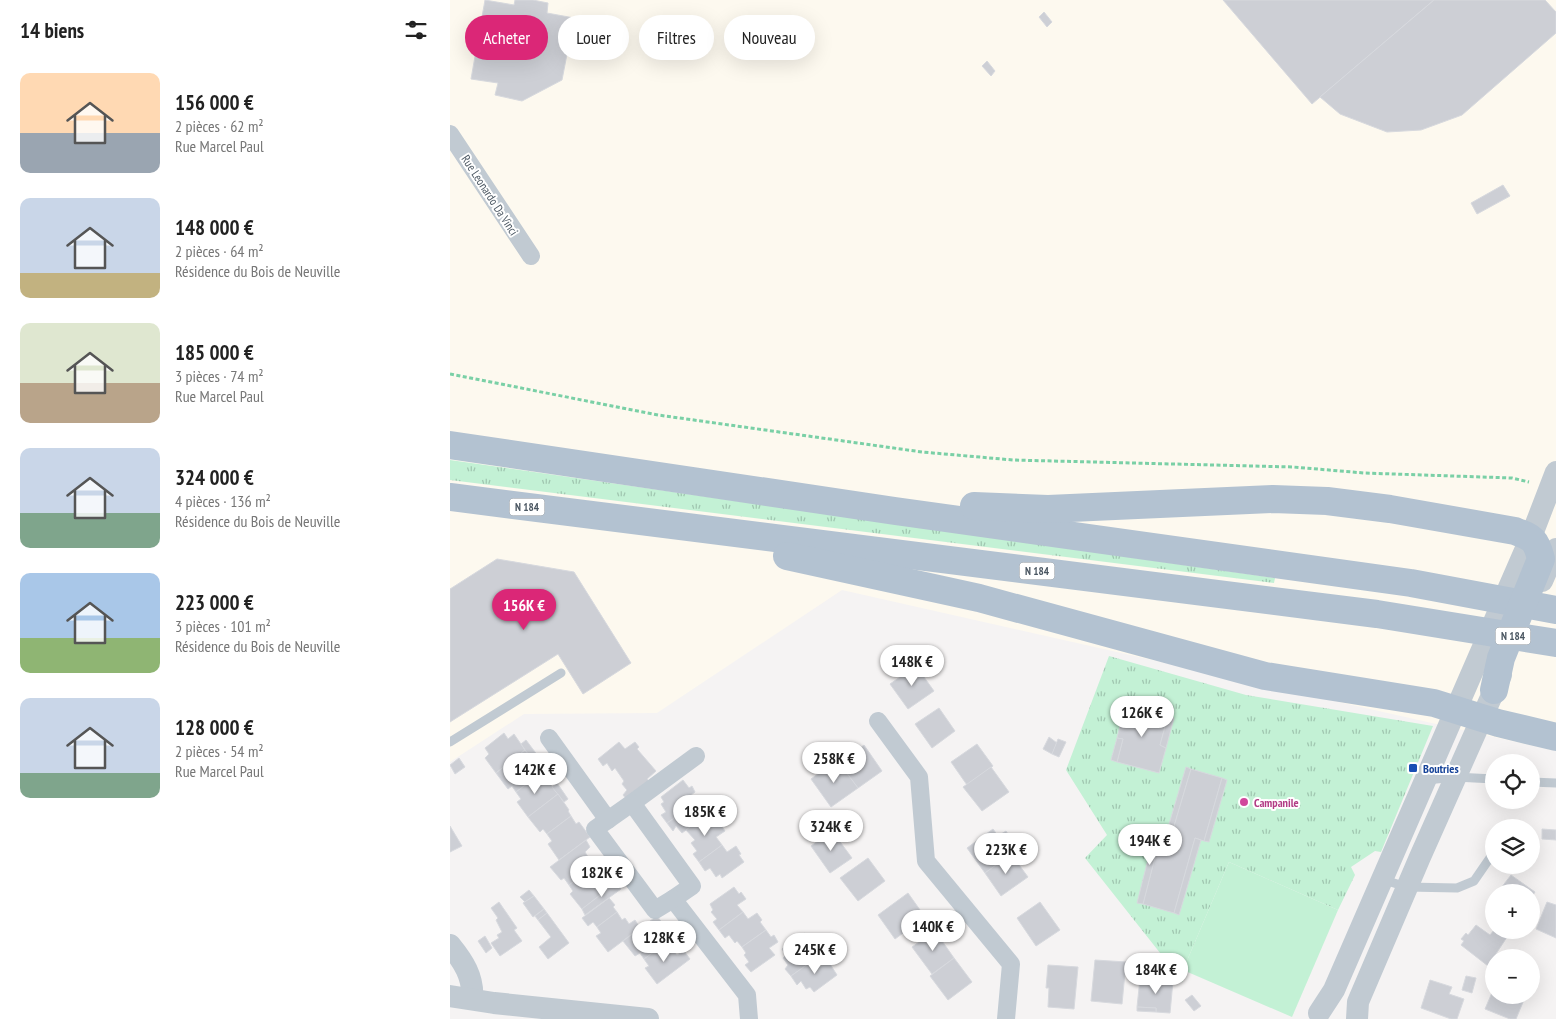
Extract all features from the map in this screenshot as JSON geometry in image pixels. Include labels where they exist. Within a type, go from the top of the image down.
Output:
[{"type":"main road","points":[[450,445],[895,511],[1411,583],[1556,610]]},
{"type":"main road","name":"N 184","points":[[450,497],[1377,614],[1556,643]]},
{"type":"main road","points":[[895,511],[970,506],[1048,509],[1093,508],[1273,499],[1327,501],[1390,508],[1515,531],[1536,553],[1541,562],[1501,658],[1491,707]]},
{"type":"main road","points":[[604,517],[979,598],[1265,676],[1434,703],[1455,709],[1491,707],[1556,737]]},
{"type":"street","name":"Rue Leonardo Da Vinci","points":[[450,134],[531,256]]},
{"type":"street","points":[[1314,1016],[1334,990],[1455,709],[1536,553],[1553,480]]},
{"type":"street","points":[[1314,1016],[1333,1011],[1356,1019],[1358,1002],[1407,887],[1455,777],[1491,707]]},
{"type":"street","points":[[878,720],[919,777],[926,862],[1011,964],[1006,1019]]},
{"type":"street","points":[[549,738],[608,820]]},
{"type":"street","points":[[632,803],[692,886],[655,910],[595,829],[696,756]]},
{"type":"street","points":[[673,899],[747,995],[749,1019]]},
{"type":"street","points":[[450,945],[467,968],[472,984],[488,1007]]},
{"type":"street","points":[[450,996],[488,1007],[648,1019]]},
{"type":"lane","points":[[450,742],[562,672]]},
{"type":"lane","points":[[1424,781],[1432,778],[1455,777],[1485,779]]},
{"type":"lane","points":[[1540,782],[1556,783]]},
{"type":"lane","points":[[1381,879],[1407,887],[1457,888],[1474,881],[1485,865]]},
{"type":"path","points":[[450,374],[658,415],[922,452],[1013,460],[1293,467],[1364,473],[1553,480]]},
{"type":"shaded area","points":[[450,0],[1556,0],[1556,751],[842,590],[657,713],[524,714],[450,762]]},
{"type":"green space","points":[[450,460],[1275,578],[1274,583],[450,480]]},
{"type":"green space","name":"Campanile","points":[[1109,656],[1246,695],[1433,726],[1381,852],[1375,851],[1351,867],[1355,875],[1338,910],[1229,862],[1183,970],[1183,982],[1085,858],[1107,835],[1066,770]]},
{"type":"green space","points":[[1229,862],[1338,910],[1292,1017],[1183,970]]},
{"type":"building","points":[[485,0],[514,5],[515,0],[533,0],[548,3],[547,13],[558,15],[558,60],[566,60],[562,80],[522,101],[495,95],[498,83],[471,79],[474,60],[548,60],[548,15],[482,15]]},
{"type":"building","points":[[1223,0],[1434,0],[1312,104]]},
{"type":"building","points":[[1434,0],[1545,0],[1556,12],[1556,33],[1462,115],[1421,130],[1387,132],[1340,114],[1320,97]]},
{"type":"building","points":[[1044,12],[1052,22],[1047,27],[1039,17]]},
{"type":"building","points":[[987,61],[995,71],[991,76],[982,66]]},
{"type":"building","points":[[1503,185],[1510,196],[1477,214],[1471,203]]},
{"type":"building","points":[[497,559],[574,572],[631,663],[583,694],[558,654],[450,722],[450,589]]},
{"type":"building","points":[[916,666],[934,691],[908,709],[890,684]]},
{"type":"building","points":[[1121,702],[1168,716],[1160,745],[1166,748],[1159,773],[1117,762],[1123,739],[1117,738],[1123,714],[1119,713]]},
{"type":"building","points":[[939,708],[955,731],[932,748],[915,724]]},
{"type":"building","points":[[1168,716],[1174,718],[1166,748],[1160,745]]},
{"type":"building","points":[[504,733],[508,739],[514,734],[525,750],[496,773],[485,758],[489,754],[485,748]]},
{"type":"building","points":[[1049,737],[1057,743],[1052,754],[1043,749]]},
{"type":"building","points":[[1117,738],[1123,739],[1117,762],[1111,760]]},
{"type":"building","points":[[1058,739],[1066,742],[1059,757],[1052,754]]},
{"type":"building","points":[[526,740],[538,756],[532,760],[521,744]]},
{"type":"building","points":[[619,742],[625,749],[635,742],[639,747],[637,749],[656,771],[647,779],[651,783],[629,802],[623,795],[627,790],[622,784],[624,781],[615,768],[612,771],[607,763],[603,766],[598,759]]},
{"type":"building","points":[[977,744],[993,766],[967,785],[951,762]]},
{"type":"building","points":[[864,745],[882,771],[858,788],[839,764]]},
{"type":"building","points":[[525,750],[539,768],[536,769],[540,774],[516,792],[512,786],[508,789],[496,773]]},
{"type":"building","points":[[459,758],[465,767],[455,774],[450,765]]},
{"type":"building","points":[[837,760],[858,788],[831,807],[811,779]]},
{"type":"building","points":[[991,767],[1009,792],[982,811],[963,787]]},
{"type":"building","points":[[1186,767],[1191,769],[1172,833],[1167,831]]},
{"type":"building","points":[[1191,769],[1222,778],[1204,841],[1195,838],[1174,913],[1143,904],[1162,830],[1172,833]]},
{"type":"building","points":[[540,774],[545,782],[547,780],[558,794],[528,817],[517,802],[521,799],[516,792]]},
{"type":"building","points":[[1222,778],[1227,780],[1209,842],[1204,841]]},
{"type":"building","points":[[683,780],[689,788],[692,786],[695,792],[687,798],[692,806],[667,823],[661,815],[666,812],[661,804],[664,802],[661,797]]},
{"type":"building","points":[[557,783],[568,799],[564,802],[552,787]]},
{"type":"building","points":[[558,794],[571,816],[547,834],[543,829],[540,832],[528,817]]},
{"type":"building","points":[[705,805],[709,813],[682,833],[676,826],[673,831],[667,823],[692,806],[697,811]]},
{"type":"building","points":[[709,813],[717,826],[720,824],[725,831],[716,837],[722,845],[699,862],[693,854],[697,851],[691,843],[695,840],[686,830]]},
{"type":"building","points":[[571,816],[576,824],[579,822],[590,837],[559,860],[548,844],[552,841],[547,834]]},
{"type":"building","points":[[450,826],[462,846],[450,852]]},
{"type":"building","points":[[1156,828],[1162,830],[1143,904],[1137,903]]},
{"type":"building","points":[[993,829],[998,836],[1006,831],[1014,844],[1007,849],[1011,854],[985,873],[967,848]]},
{"type":"building","points":[[1542,829],[1556,830],[1556,840],[1542,839]]},
{"type":"building","points":[[832,831],[852,858],[830,873],[811,846]]},
{"type":"building","points":[[1195,838],[1201,840],[1179,915],[1174,913]]},
{"type":"building","points":[[586,840],[590,847],[585,852],[588,857],[586,858],[593,867],[569,885],[564,878],[561,880],[550,867]]},
{"type":"building","points":[[722,845],[727,852],[736,846],[744,862],[722,878],[720,874],[716,877],[710,868],[705,871],[699,862]]},
{"type":"building","points":[[1011,854],[1028,877],[1001,896],[985,873]]},
{"type":"building","points":[[868,858],[885,881],[858,901],[840,878]]},
{"type":"building","points":[[593,867],[605,878],[611,874],[617,882],[582,909],[570,894],[573,891],[569,885]]},
{"type":"building","points":[[1511,875],[1524,884],[1504,884]]},
{"type":"building","points":[[617,882],[621,889],[585,915],[582,909]]},
{"type":"building","points":[[734,887],[746,899],[737,905],[743,912],[719,930],[713,922],[717,919],[711,912],[713,910],[710,904]]},
{"type":"building","points":[[529,890],[534,896],[525,902],[520,897]]},
{"type":"building","points":[[908,893],[925,917],[895,939],[878,915]]},
{"type":"building","points":[[534,896],[544,909],[533,917],[523,903]]},
{"type":"building","points":[[609,898],[615,905],[613,907],[617,912],[597,927],[593,922],[588,926],[582,918]]},
{"type":"building","points":[[499,902],[517,928],[514,930],[522,941],[500,956],[491,943],[499,938],[497,935],[502,932],[496,920],[498,918],[491,908]]},
{"type":"building","points":[[1040,902],[1060,930],[1036,946],[1017,918]]},
{"type":"building","points":[[1547,902],[1556,905],[1556,938],[1540,931],[1540,919]]},
{"type":"building","points":[[544,909],[547,913],[538,920],[535,916]]},
{"type":"building","points":[[617,912],[622,920],[625,918],[629,924],[635,920],[640,928],[608,952],[596,936],[601,933],[597,927]]},
{"type":"building","points":[[743,912],[748,919],[757,913],[762,920],[760,922],[766,930],[742,947],[737,941],[735,943],[729,935],[725,938],[719,930]]},
{"type":"building","points":[[547,913],[569,943],[548,959],[539,947],[551,937],[538,920]]},
{"type":"building","points":[[657,916],[663,924],[657,928],[665,944],[644,959],[640,953],[635,956],[623,941]]},
{"type":"building","points":[[1476,925],[1485,931],[1485,939],[1506,939],[1499,949],[1485,949],[1485,964],[1461,945],[1464,941],[1461,939],[1466,933],[1468,935]]},
{"type":"building","points":[[766,930],[771,937],[774,935],[778,942],[769,948],[775,955],[751,972],[745,965],[749,962],[744,955],[746,953],[742,947]]},
{"type":"building","points":[[935,931],[954,958],[932,974],[912,947]]},
{"type":"building","points":[[805,933],[817,945],[809,951],[815,959],[791,976],[785,969],[788,965],[783,958],[786,955],[782,949]]},
{"type":"building","points":[[485,936],[492,948],[486,953],[478,941]]},
{"type":"building","points":[[665,944],[677,955],[684,951],[690,959],[657,984],[645,968],[649,966],[644,959]]},
{"type":"building","points":[[954,958],[972,982],[948,1000],[930,976]]},
{"type":"building","points":[[815,959],[820,967],[828,961],[837,975],[814,992],[810,987],[806,989],[801,981],[797,985],[791,976]]},
{"type":"building","points":[[1095,960],[1126,962],[1122,1004],[1091,1001]]},
{"type":"building","points":[[1048,965],[1078,967],[1074,1009],[1048,1007],[1049,988],[1046,988]]},
{"type":"building","points":[[1466,976],[1476,978],[1472,993],[1462,990]]},
{"type":"building","points":[[1140,979],[1173,981],[1170,1013],[1156,1012],[1156,1008],[1137,1007]]},
{"type":"building","points":[[1430,980],[1452,987],[1449,994],[1464,999],[1457,1019],[1451,1019],[1421,1008]]},
{"type":"building","points":[[1192,995],[1201,1006],[1194,1011],[1185,1000]]},
{"type":"building","points":[[1487,1004],[1522,1004],[1516,1019],[1510,1019],[1485,1009]]},
{"type":"building","points":[[1137,1007],[1156,1008],[1156,1012],[1137,1011]]},
{"type":"place","name":"Boutries","points":[[1413,768]]},
{"type":"place","name":"Campanile","points":[[1244,802]]}]
